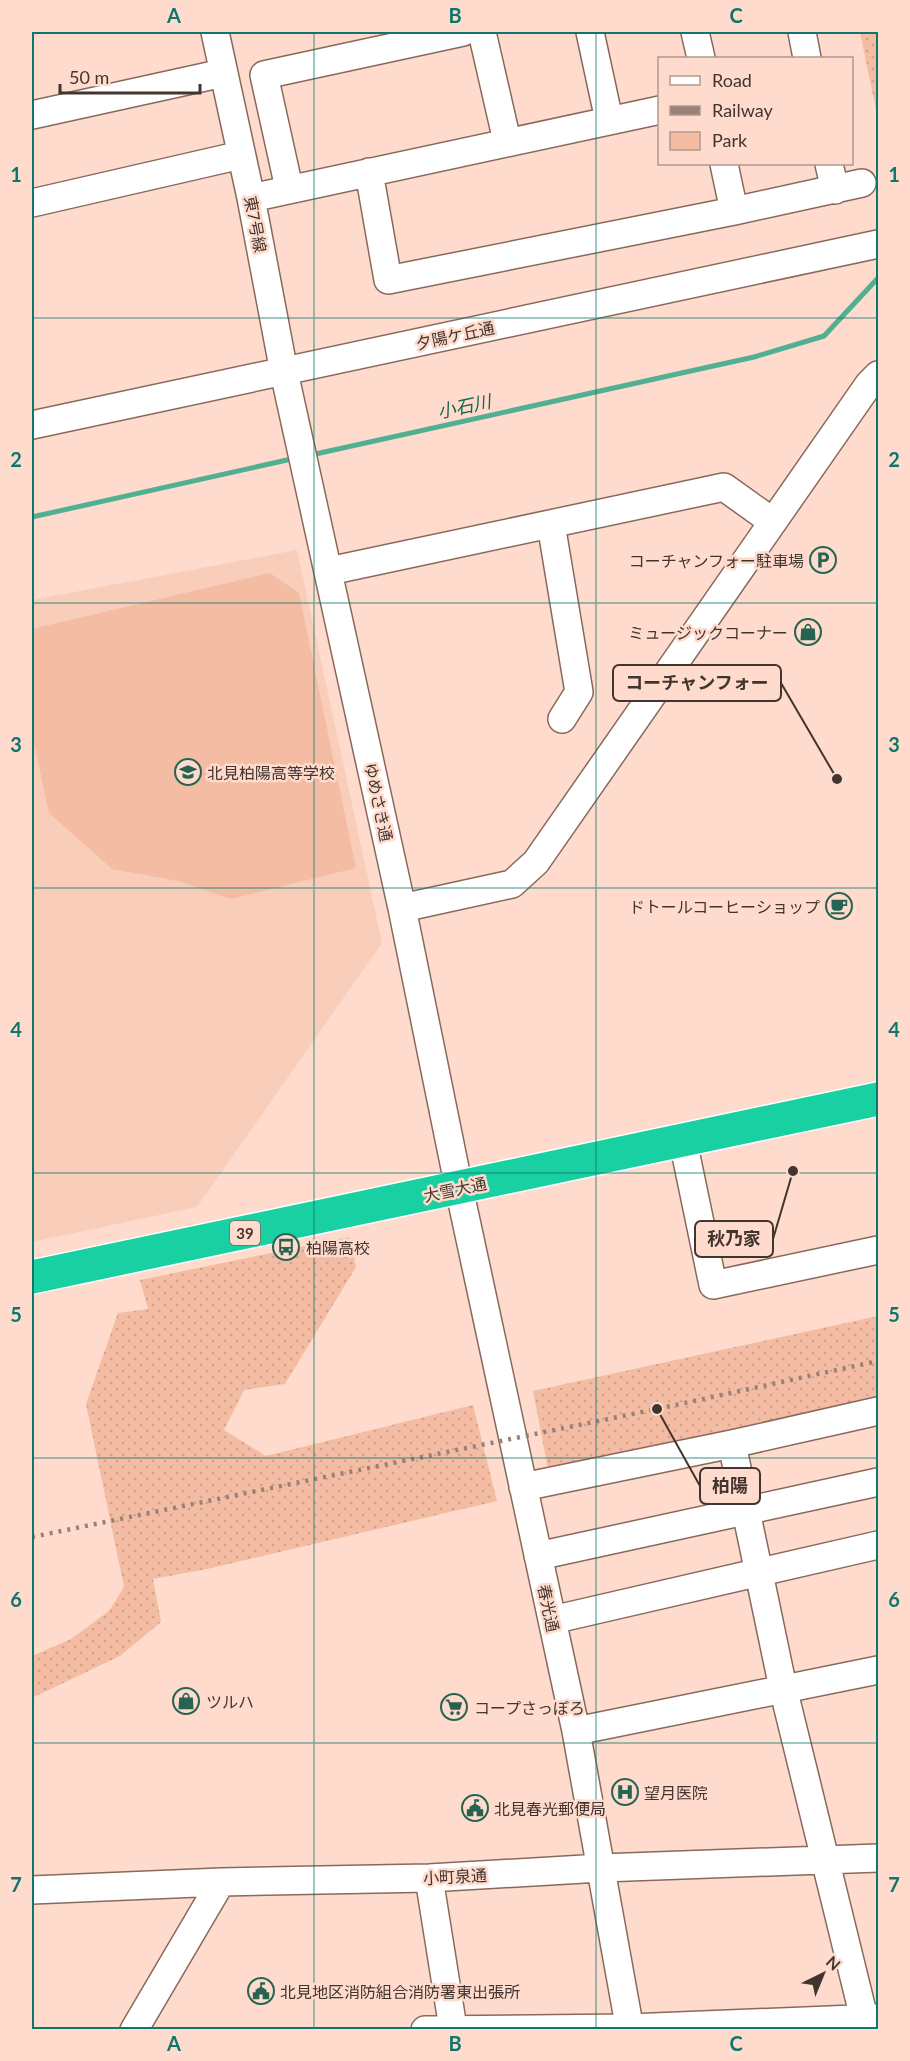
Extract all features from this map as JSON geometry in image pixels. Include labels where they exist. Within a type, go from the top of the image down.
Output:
[{"type":"highway","name":"大雪大通","points":[[32,1277],[879,1099]]},
{"type":"street","name":"東7号線","points":[[214,32],[251,198],[284,372],[295,417]]},
{"type":"street","points":[[289,188],[264,75],[463,32]]},
{"type":"street","points":[[482,32],[507,141]]},
{"type":"street","points":[[590,32],[609,120]]},
{"type":"street","points":[[695,32],[701,57]]},
{"type":"street","points":[[802,32],[807,57]]},
{"type":"street","points":[[32,115],[223,73]]},
{"type":"street","points":[[251,198],[507,141],[658,110]]},
{"type":"street","points":[[32,203],[241,155]]},
{"type":"street","points":[[724,165],[734,211]]},
{"type":"street","points":[[369,172],[388,280],[734,211],[832,176],[862,183]]},
{"type":"street","name":"夕陽ケ丘通","points":[[32,425],[879,244]]},
{"type":"street","points":[[402,908],[512,884],[536,862],[869,384],[879,375]]},
{"type":"street","name":"ゆめさき通","points":[[295,417],[402,908],[459,1188]]},
{"type":"street","points":[[329,571],[724,487],[773,522]]},
{"type":"street","points":[[551,524],[579,692],[562,719]]},
{"type":"street","points":[[683,1141],[713,1285],[879,1250]]},
{"type":"street","name":"春光通","points":[[459,1188],[576,1731],[629,2029]]},
{"type":"street","points":[[523,1487],[878,1412]]},
{"type":"street","points":[[425,2030],[453,2028],[629,2029],[870,2022],[824,1860],[783,1688],[732,1444]]},
{"type":"street","points":[[538,1556],[879,1482]]},
{"type":"street","points":[[552,1620],[879,1545]]},
{"type":"street","points":[[576,1731],[879,1670]]},
{"type":"street","name":"小町泉通","points":[[32,1890],[220,1882],[429,1878],[601,1868],[879,1858]]},
{"type":"street","points":[[429,1878],[453,2028]]},
{"type":"street","points":[[134,2030],[220,1882]]},
{"type":"shaded area","name":"北見柏陽高等学校","points":[[297,550],[382,943],[197,1207],[32,1242],[32,600]]},
{"type":"green space","points":[[860,32],[878,32],[878,120]]},
{"type":"green space","points":[[270,573],[299,593],[356,868],[231,899],[178,881],[112,869],[49,813],[32,733],[32,629]]},
{"type":"green space","points":[[349,1237],[356,1267],[285,1384],[244,1390],[224,1430],[266,1456],[473,1405],[497,1501],[207,1569],[153,1579],[161,1622],[120,1656],[32,1698],[32,1656],[71,1639],[109,1611],[124,1587],[86,1404],[118,1313],[148,1309],[140,1280]]},
{"type":"green space","points":[[878,1316],[878,1401],[549,1474],[533,1391]]},
{"type":"waterway","name":"小石川","points":[[311,455],[754,357],[824,336],[878,278]]},
{"type":"waterway","name":"小石川","points":[[32,517],[296,458]]},
{"type":"railway","points":[[32,1537],[657,1409],[878,1361]]},
{"type":"place","name":"コーチャンフォー駐車場","points":[[823,560]]},
{"type":"place","name":"ミュージックコーナー","points":[[808,632]]},
{"type":"place","name":"北見柏陽高等学校","points":[[188,772]]},
{"type":"place","name":"コーチャンフォー","points":[[837,779]]},
{"type":"place","name":"ドトールコーヒーショップ","points":[[839,906]]},
{"type":"place","name":"秋乃家","points":[[793,1171]]},
{"type":"place","name":"柏陽高校","points":[[286,1247]]},
{"type":"place","name":"柏陽","points":[[657,1409]]},
{"type":"place","name":"ツルハ","points":[[186,1701]]},
{"type":"place","name":"コープさっぽろ","points":[[454,1707]]},
{"type":"place","name":"望月医院","points":[[625,1792]]},
{"type":"place","name":"北見春光郵便局","points":[[475,1808]]},
{"type":"place","name":"北見地区消防組合消防署東出張所","points":[[261,1991]]}]
